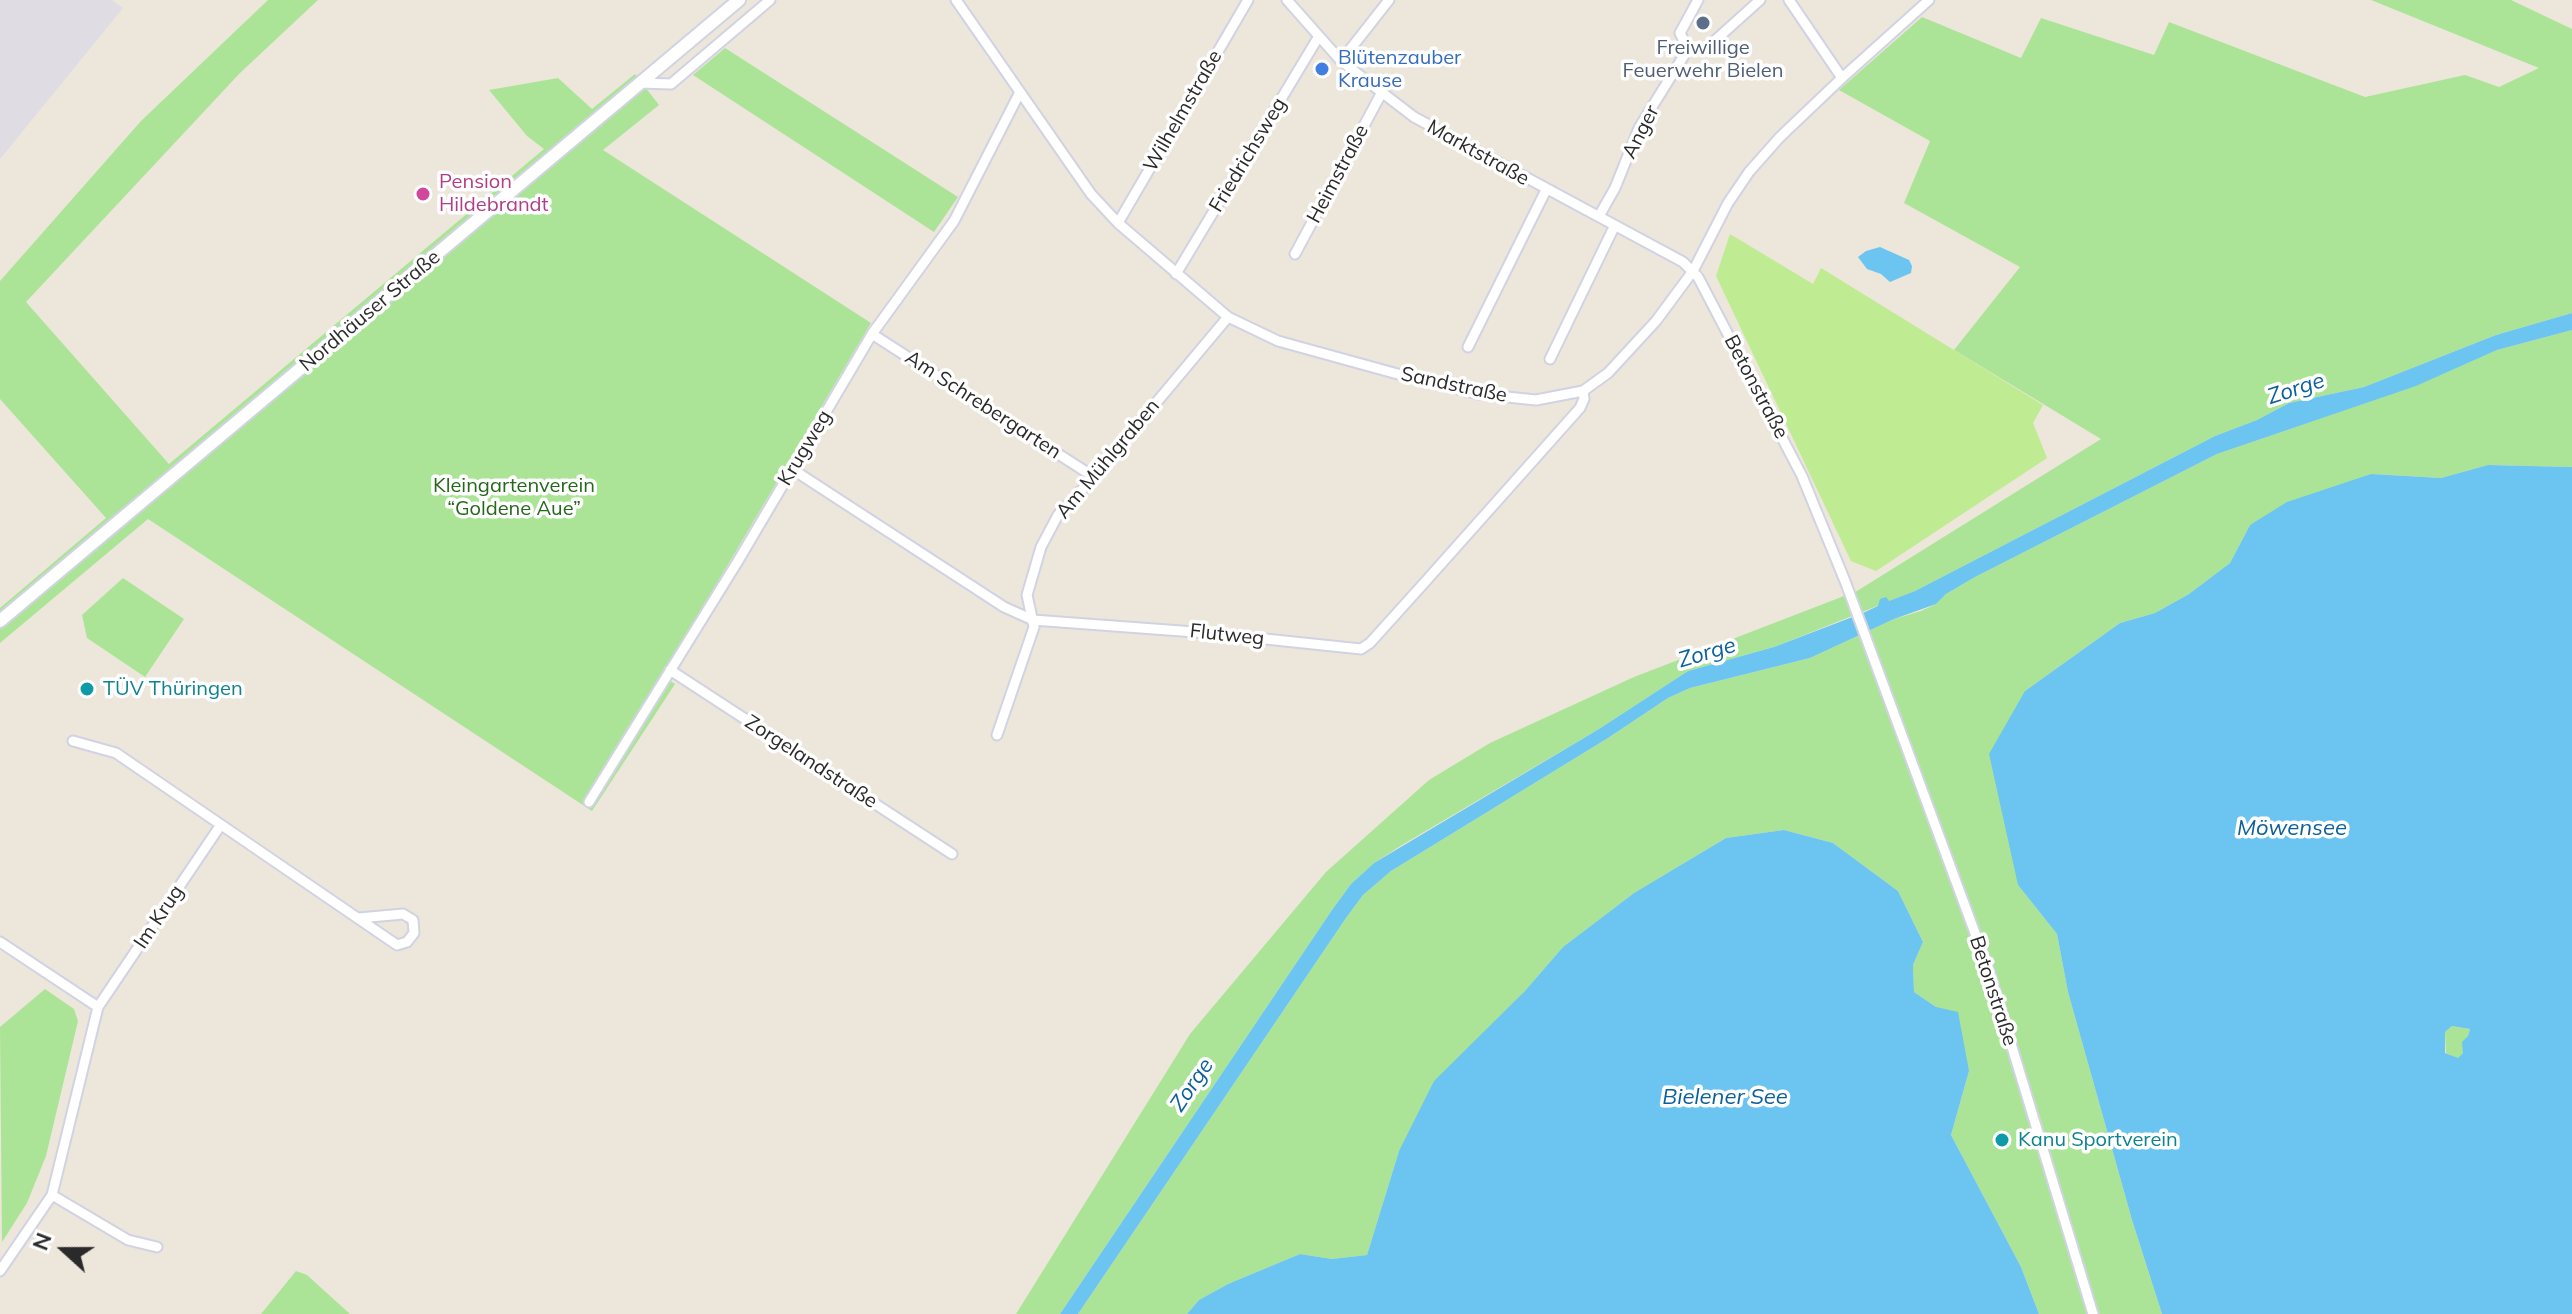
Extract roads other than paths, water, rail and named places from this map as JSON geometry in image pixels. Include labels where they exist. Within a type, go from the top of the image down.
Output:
[{"type":"main road","name":"Nordhäuser Straße","points":[[0,621],[739,0]]},
{"type":"street","points":[[640,83],[671,84],[770,0]]},
{"type":"street","name":"Sandstraße","points":[[956,0],[1091,194],[1118,223],[1228,317],[1278,341],[1478,394],[1536,400],[1583,391],[1608,373],[1636,344],[1693,271],[1728,203],[1749,172],[1780,137],[1929,0]]},
{"type":"street","name":"Wilhelmstraße","points":[[1118,223],[1248,0]]},
{"type":"street","name":"Marktstraße","points":[[1287,0],[1341,61],[1381,94],[1426,124],[1683,262],[1693,271]]},
{"type":"street","points":[[1341,61],[1389,0]]},
{"type":"street","name":"Anger","points":[[1599,216],[1615,188],[1639,128],[1688,49],[1680,33],[1698,0]]},
{"type":"street","points":[[1688,49],[1699,50],[1710,45],[1760,0]]},
{"type":"street","points":[[1789,0],[1842,78]]},
{"type":"street","name":"Friedrichsweg","points":[[1176,274],[1319,36]]},
{"type":"street","name":"Krugweg","points":[[589,802],[872,334],[954,221],[1019,94]]},
{"type":"street","name":"Heimstraße","points":[[1295,254],[1381,94]]},
{"type":"street","points":[[1468,347],[1546,190]]},
{"type":"street","points":[[1550,359],[1615,225]]},
{"type":"street","name":"Betonstraße","points":[[1693,271],[1802,476],[1850,595],[1989,971],[2093,1314]]},
{"type":"street","name":"Am Mühlgraben","points":[[997,735],[1031,637],[1033,620],[1027,595],[1041,547],[1058,515],[1094,477],[1228,317]]},
{"type":"street","name":"Am Schrebergarten","points":[[872,334],[1094,477]]},
{"type":"street","name":"Flutweg","points":[[792,469],[1004,607],[1033,620],[1208,633],[1361,649],[1370,643],[1580,408],[1583,391]]},
{"type":"street","name":"Zorgelandstraße","points":[[670,670],[952,854]]},
{"type":"street","points":[[73,741],[116,753],[397,945],[407,942],[414,933],[413,920],[403,914],[359,918]]},
{"type":"street","name":"Im Krug","points":[[0,1271],[52,1195],[98,1007],[220,826]]},
{"type":"street","points":[[0,942],[98,1007]]},
{"type":"street","points":[[52,1195],[128,1240],[157,1247]]},
{"type":"water","points":[[1880,247],[1909,260],[1911,273],[1890,282],[1881,274],[1867,269],[1858,257]]},
{"type":"water","points":[[2572,313],[2572,330],[2497,350],[2416,386],[2217,454],[1975,577],[1946,594],[1936,604],[1894,619],[1810,658],[1690,688],[1668,698],[1391,871],[1363,895],[1346,918],[1078,1314],[1060,1314],[1332,910],[1351,884],[1374,863],[1599,729],[1688,671],[1774,647],[1863,613],[1878,606],[1880,599],[1886,597],[1889,601],[1915,591],[2215,436],[2257,420],[2289,403],[2364,387],[2496,335]]},
{"type":"water","name":"Möwensee","points":[[2488,465],[2572,467],[2572,1314],[2162,1314],[2132,1220],[2068,992],[2057,934],[2018,885],[1989,754],[2025,691],[2120,623],[2155,613],[2189,594],[2230,563],[2250,525],[2287,502],[2371,474],[2441,478]],"holes":[[[2452,1026],[2470,1029],[2462,1042],[2463,1053],[2458,1058],[2445,1053],[2445,1032]]]},
{"type":"water","name":"Bielener See","points":[[1784,830],[1833,843],[1898,891],[1923,942],[1913,965],[1914,992],[1936,1007],[1958,1012],[1969,1071],[1951,1135],[2021,1267],[2039,1314],[1187,1314],[1199,1300],[1228,1284],[1300,1254],[1332,1259],[1367,1255],[1399,1151],[1434,1081],[1524,992],[1563,947],[1634,893],[1726,838]]},
{"type":"place","name":"Freiwillige Feuerwehr Bielen","points":[[1703,23]]},
{"type":"place","name":"Blütenzauber Krause","points":[[1322,69]]},
{"type":"place","name":"Pension Hildebrandt","points":[[423,194]]},
{"type":"place","name":"TÜV Thüringen","points":[[87,689]]},
{"type":"place","name":"Kanu Sportverein","points":[[2002,1140]]},
{"type":"water label","name":"Zorge","points":[[2296,389]]},
{"type":"water label","name":"Zorge","points":[[1707,653]]},
{"type":"water label","name":"Zorge","points":[[1192,1085]]},
{"type":"park label","name":"Kleingartenverein “Goldene Aue”","points":[[514,498]]}]
